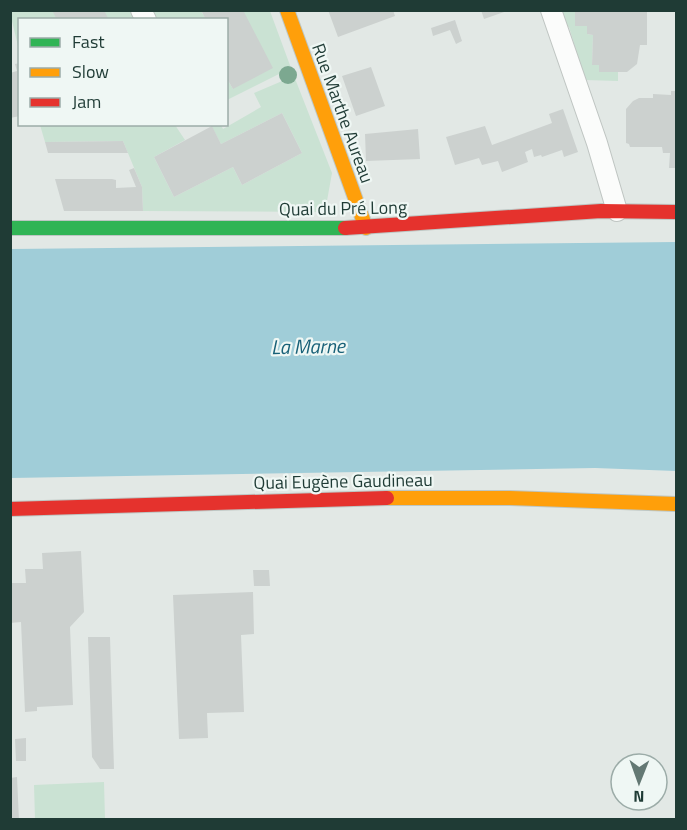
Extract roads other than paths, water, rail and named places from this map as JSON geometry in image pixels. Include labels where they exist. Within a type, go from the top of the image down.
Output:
[{"type":"street","name":"Rue Marthe Aureau","points":[[287,10],[366,228]]},
{"type":"street","points":[[551,10],[597,143],[617,211]]},
{"type":"street","name":"Quai du Pré Long","points":[[10,228],[366,228],[617,211],[676,212]]},
{"type":"street","name":"Quai Eugène Gaudineau","points":[[10,509],[273,500],[455,497],[594,499],[676,504]]},
{"type":"water","name":"La Marne","points":[[676,242],[676,471],[595,468],[11,478],[11,249]]}]
